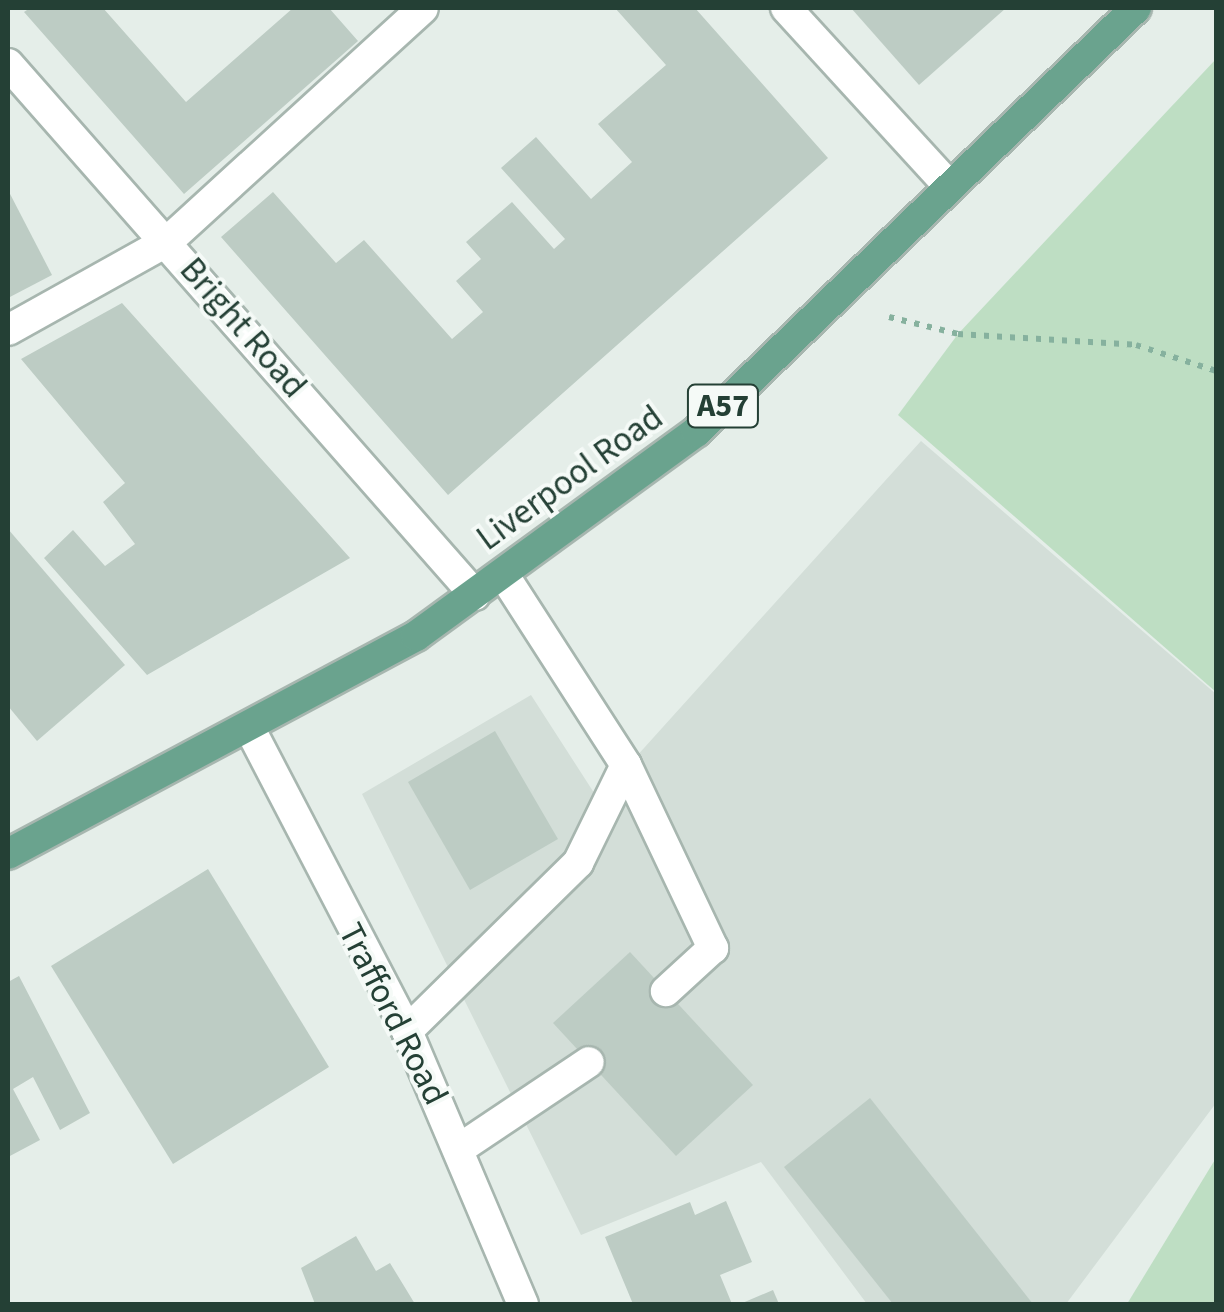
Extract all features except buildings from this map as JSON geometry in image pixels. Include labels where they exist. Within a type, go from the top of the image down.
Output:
[{"type":"main road","name":"Liverpool Road","points":[[8,854],[250,729],[475,595],[696,432],[1136,8]]},
{"type":"street","points":[[8,330],[168,242],[424,8]]},
{"type":"street","points":[[786,8],[949,186]]},
{"type":"street","name":"Bright Road","points":[[8,64],[475,595]]},
{"type":"street","points":[[503,574],[626,765],[713,948],[666,991]]},
{"type":"street","name":"Trafford Road","points":[[250,729],[407,1031],[523,1304]]},
{"type":"street","points":[[407,1031],[578,863],[626,765]]},
{"type":"street","points":[[459,1148],[589,1062]]},
{"type":"path","points":[[832,303],[958,334],[1136,346],[1216,371]]},
{"type":"shaded area","points":[[921,441],[1216,694],[1216,1103],[1066,1304],[867,1304],[761,1162],[581,1235],[362,794],[531,695],[598,799]]},
{"type":"green space","points":[[1216,59],[1216,692],[898,415],[958,334]]},
{"type":"green space","points":[[1216,1158],[1216,1304],[1127,1304]]}]
